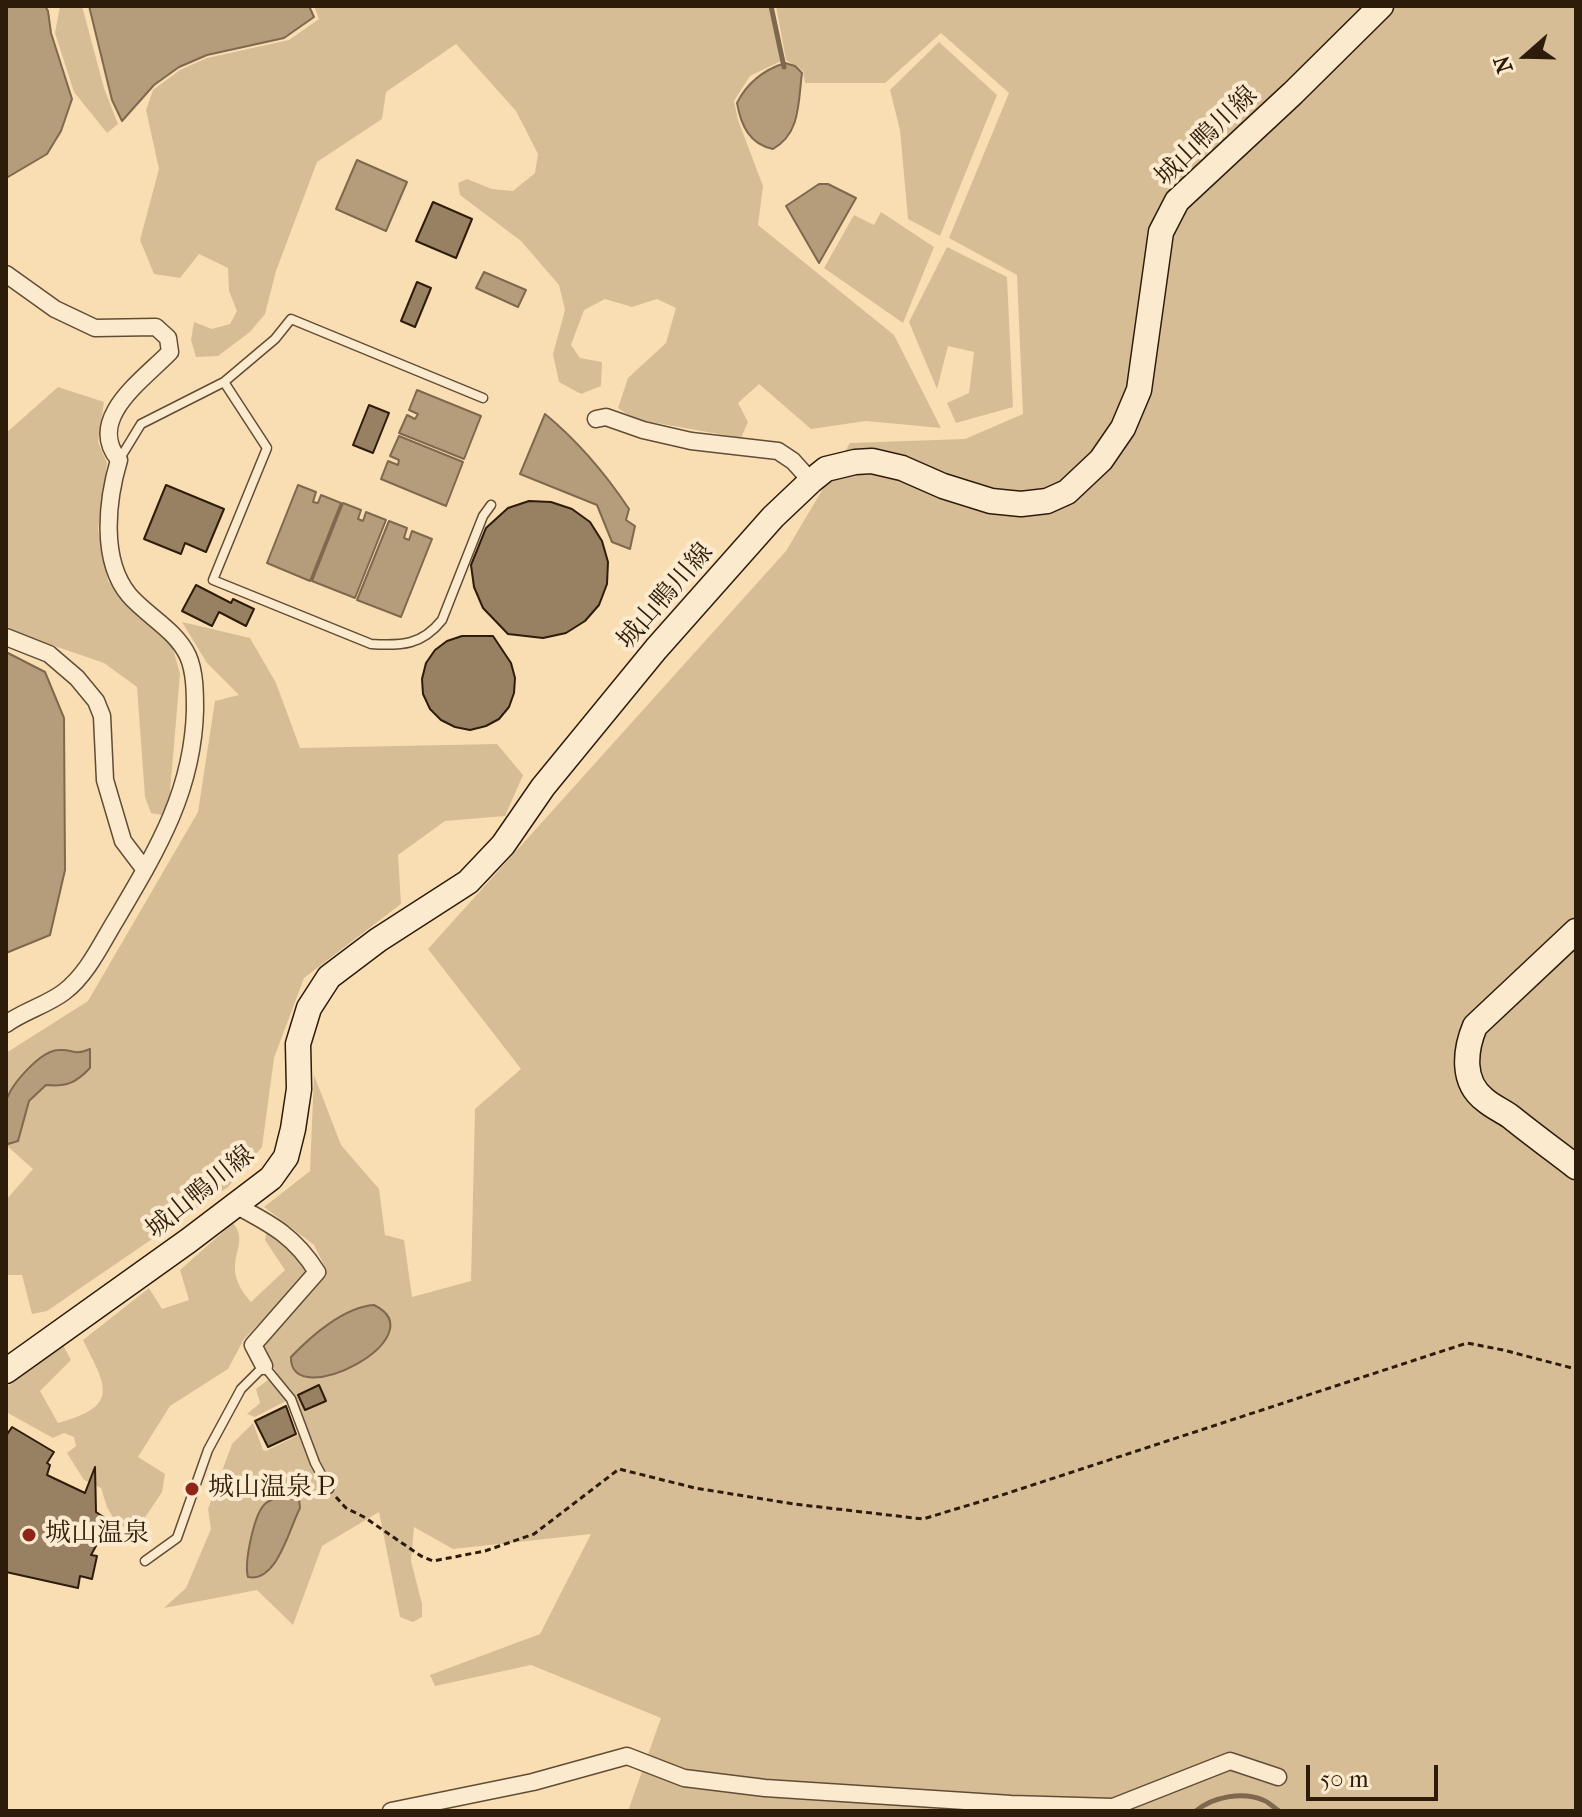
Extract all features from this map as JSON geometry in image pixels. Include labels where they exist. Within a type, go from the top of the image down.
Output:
[{"type":"main road","name":"城山鴨川線","points":[[6,1371],[237,1206],[271,1178],[286,1157],[299,1089],[298,1044],[309,1008],[329,977],[378,940],[468,882],[503,845],[543,787],[656,649],[773,517],[811,481],[826,469],[872,461],[902,468],[943,486],[991,501],[1034,503],[1067,492],[1101,460],[1123,428],[1139,390],[1161,232],[1177,201],[1381,6]]},
{"type":"main road","points":[[1576,931],[1475,1026],[1466,1046],[1467,1069],[1475,1089],[1484,1100],[1576,1167]]},
{"type":"street","points":[[6,274],[55,309],[95,328],[156,327],[168,338],[170,352],[114,410],[108,426],[108,447],[119,460],[111,487],[110,544],[116,575],[129,595],[173,635],[189,657],[195,690],[194,739],[185,784],[167,830],[145,870],[90,963],[65,992],[23,1012],[6,1024]]},
{"type":"street","points":[[596,419],[606,417],[643,430],[691,441],[778,451],[793,461],[811,481]]},
{"type":"street","points":[[6,637],[49,654],[77,678],[96,701],[102,716],[105,780],[123,841],[145,870]]},
{"type":"street","points":[[237,1206],[273,1226],[302,1249],[317,1272],[253,1345],[264,1366]]},
{"type":"street","points":[[391,1811],[533,1782],[627,1756],[684,1778],[765,1788],[1113,1807],[1230,1761],[1278,1777]]},
{"type":"lane","points":[[119,460],[141,424],[224,382],[275,339],[291,319],[483,398]]},
{"type":"lane","points":[[224,382],[267,448],[213,580],[371,644],[391,645],[419,640],[431,634],[442,620],[483,516],[491,505]]},
{"type":"lane","points":[[145,1561],[177,1538],[208,1450],[241,1389],[264,1366],[291,1399],[315,1463],[329,1489]]},
{"type":"path","points":[[329,1489],[346,1508],[433,1561],[485,1551],[534,1534],[619,1469],[695,1488],[794,1504],[923,1519],[1467,1343],[1576,1369]]},
{"type":"shaded area","points":[[6,6],[45,6],[72,99],[61,131],[47,154],[8,177],[6,176]]},
{"type":"shaded area","points":[[60,6],[82,6],[104,88],[118,124],[107,133],[74,92],[55,33]]},
{"type":"shaded area","points":[[89,6],[309,6],[314,17],[284,38],[207,55],[179,67],[154,85],[122,121],[112,100]]},
{"type":"shaded area","points":[[314,6],[769,6],[782,53],[781,61],[750,76],[734,101],[763,186],[758,225],[894,335],[941,428],[866,421],[811,429],[759,384],[738,403],[748,422],[741,438],[634,419],[618,408],[628,378],[666,343],[676,308],[657,299],[632,307],[605,299],[584,310],[571,345],[580,358],[602,362],[601,386],[581,394],[559,382],[553,354],[565,310],[559,285],[521,241],[460,195],[458,183],[467,179],[492,189],[513,191],[535,173],[538,154],[516,111],[456,44],[386,92],[382,119],[317,162],[276,271],[265,314],[250,332],[218,356],[196,357],[191,340],[194,322],[212,329],[230,324],[237,311],[229,291],[228,268],[199,254],[180,278],[154,274],[140,240],[159,169],[146,110],[153,90],[180,70],[207,58],[289,40],[319,19]]},
{"type":"shaded area","points":[[776,6],[1576,6],[1576,1811],[628,1811],[661,1718],[531,1665],[435,1686],[430,1675],[540,1634],[591,1534],[453,1549],[414,1527],[411,1561],[422,1604],[422,1617],[413,1622],[400,1617],[379,1512],[322,1546],[293,1625],[257,1590],[164,1608],[186,1588],[211,1529],[208,1509],[232,1444],[253,1423],[266,1451],[306,1428],[292,1398],[255,1417],[247,1414],[260,1403],[256,1389],[277,1373],[261,1347],[327,1271],[314,1245],[264,1207],[310,1171],[314,1075],[341,1145],[379,1189],[385,1235],[404,1240],[412,1297],[471,1281],[475,1109],[521,1069],[428,949],[786,551],[850,443],[965,439],[1023,414],[1017,275],[949,238],[1009,93],[941,33],[885,83],[805,83],[803,71],[786,60]]},
{"type":"shaded area","points":[[939,42],[997,95],[940,236],[908,219],[900,130],[890,90]]},
{"type":"shaded area","points":[[785,63],[795,66],[802,73],[798,106],[789,134],[773,149],[752,138],[741,119],[737,103],[756,78]]},
{"type":"shaded area","points":[[357,160],[407,182],[386,231],[336,209]]},
{"type":"shaded area","points":[[819,184],[828,184],[856,198],[819,263],[786,206]]},
{"type":"shaded area","points":[[881,212],[934,247],[903,323],[824,268],[854,215],[874,225]]},
{"type":"shaded area","points":[[947,247],[1007,277],[1013,407],[956,423],[947,403],[969,393],[974,352],[948,346],[937,389],[909,322]]},
{"type":"shaded area","points":[[484,272],[526,290],[518,307],[476,288]]},
{"type":"shaded area","points":[[58,387],[104,402],[98,442],[107,463],[98,529],[108,581],[172,645],[180,674],[169,804],[162,815],[151,813],[145,797],[137,687],[104,663],[11,631],[6,624],[6,433]]},
{"type":"shaded area","points":[[417,390],[481,416],[464,459],[399,433],[407,415],[415,419],[418,414],[409,410]]},
{"type":"shaded area","points":[[545,414],[591,458],[629,509],[626,520],[635,526],[630,549],[612,542],[597,505],[520,474]]},
{"type":"shaded area","points":[[399,436],[463,462],[446,506],[381,479],[388,461],[398,465],[399,460],[390,456]]},
{"type":"shaded area","points":[[298,485],[316,492],[313,502],[318,503],[321,495],[341,503],[310,581],[267,563]]},
{"type":"shaded area","points":[[343,503],[361,510],[358,519],[363,521],[366,512],[386,520],[355,598],[312,581]]},
{"type":"shaded area","points":[[389,521],[407,528],[404,538],[409,540],[412,531],[432,539],[401,617],[357,600]]},
{"type":"shaded area","points":[[182,622],[250,638],[276,683],[300,748],[497,744],[523,775],[505,816],[445,821],[398,855],[401,904],[304,978],[274,1058],[262,1147],[228,1187],[47,1311],[32,1314],[22,1275],[6,1275],[6,1200],[33,1169],[6,1145],[6,1141],[18,1141],[29,1101],[46,1085],[70,1083],[90,1069],[89,1049],[77,1055],[60,1050],[22,1077],[6,1101],[6,1053],[88,1001],[198,812],[215,701],[239,695],[207,663]]},
{"type":"shaded area","points":[[6,652],[45,672],[64,718],[65,870],[50,935],[6,953]]},
{"type":"shaded area","points":[[90,1049],[90,1068],[70,1083],[46,1085],[29,1101],[18,1141],[8,1144],[5,1106],[20,1078],[35,1062],[52,1052]]},
{"type":"shaded area","points":[[233,1223],[239,1234],[236,1277],[251,1302],[285,1270],[265,1240],[267,1230],[294,1252],[308,1273],[244,1339],[228,1369],[170,1406],[138,1457],[165,1474],[162,1492],[142,1522],[118,1526],[101,1488],[84,1480],[67,1453],[76,1446],[74,1437],[64,1433],[53,1438],[6,1412],[6,1388],[63,1345],[71,1360],[40,1391],[58,1423],[91,1410],[103,1393],[102,1383],[83,1340],[149,1288],[162,1309],[189,1300],[180,1270]]},
{"type":"shaded area","points":[[374,1305],[389,1319],[388,1335],[376,1351],[334,1374],[312,1377],[297,1372],[291,1357],[308,1340],[351,1311]]},
{"type":"shaded area","points":[[278,1497],[299,1499],[300,1508],[274,1563],[258,1577],[248,1577],[249,1550],[258,1516],[266,1503]]},
{"type":"building","points":[[433,202],[472,219],[456,258],[416,241]]},
{"type":"building","points":[[417,282],[431,288],[415,327],[401,321]]},
{"type":"building","points":[[369,405],[389,413],[373,453],[353,445]]},
{"type":"building","points":[[166,485],[224,509],[206,552],[185,543],[181,554],[144,539]]},
{"type":"building","points":[[529,501],[551,502],[572,509],[590,522],[602,541],[608,562],[607,584],[599,605],[585,621],[566,633],[543,638],[508,634],[483,608],[474,587],[471,565],[486,528],[508,508]]},
{"type":"building","points":[[196,585],[231,603],[233,599],[254,609],[246,626],[219,612],[212,626],[182,611]]},
{"type":"building","points":[[462,636],[493,636],[511,663],[515,678],[509,707],[499,719],[470,730],[441,720],[430,709],[423,694],[422,679],[426,663],[435,650],[447,641]]},
{"type":"building","points":[[319,1385],[326,1401],[305,1410],[298,1395]]},
{"type":"building","points":[[286,1406],[296,1434],[268,1447],[255,1421]]},
{"type":"building","points":[[12,1427],[54,1452],[47,1463],[50,1465],[47,1475],[85,1493],[95,1467],[96,1512],[105,1518],[102,1523],[107,1526],[91,1555],[97,1556],[92,1579],[80,1576],[78,1588],[6,1572],[6,1436]]},
{"type":"waterway","points":[[771,6],[784,67]]},
{"type":"waterway","points":[[1196,1811],[1210,1802],[1237,1796],[1255,1797],[1279,1811]]},
{"type":"place","name":"城山温泉Ｐ","points":[[192,1489]]},
{"type":"place","name":"城山温泉","points":[[29,1535]]}]
